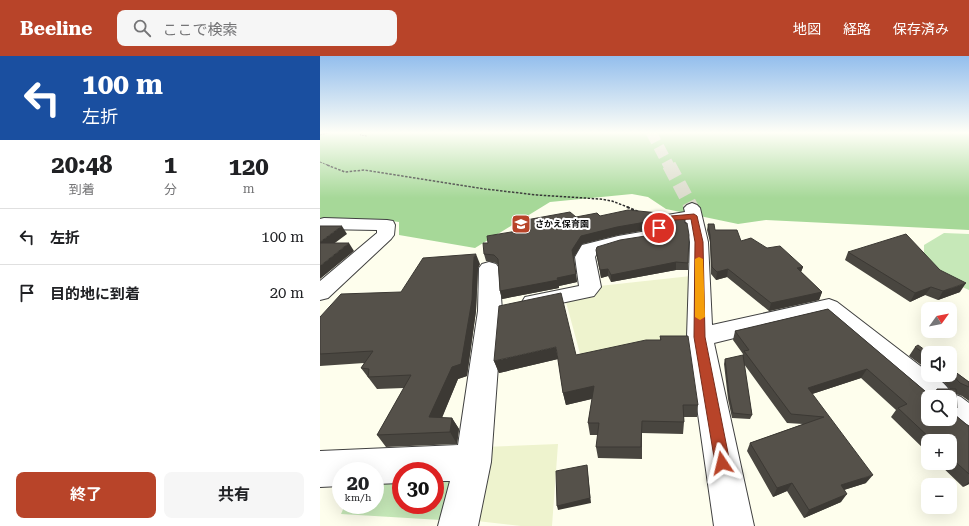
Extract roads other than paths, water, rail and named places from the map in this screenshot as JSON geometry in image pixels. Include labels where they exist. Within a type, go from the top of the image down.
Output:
[{"type":"street","points":[[502,308],[586,292],[590,287],[585,256],[589,249],[618,241],[652,236],[686,214],[699,242],[700,337],[734,526]]},
{"type":"street","points":[[320,224],[387,225],[386,234],[320,293]]},
{"type":"street","points":[[458,526],[473,462],[502,308],[489,268]]},
{"type":"street","points":[[700,337],[829,307],[930,390]]},
{"type":"street","points":[[957,412],[969,422]]},
{"type":"street","points":[[320,469],[473,462]]},
{"type":"tunnel","points":[[663,154],[669,166]]},
{"type":"tunnel","points":[[669,165],[692,208]]},
{"type":"place","name":"さかえ保育園","points":[[521,224]]}]
